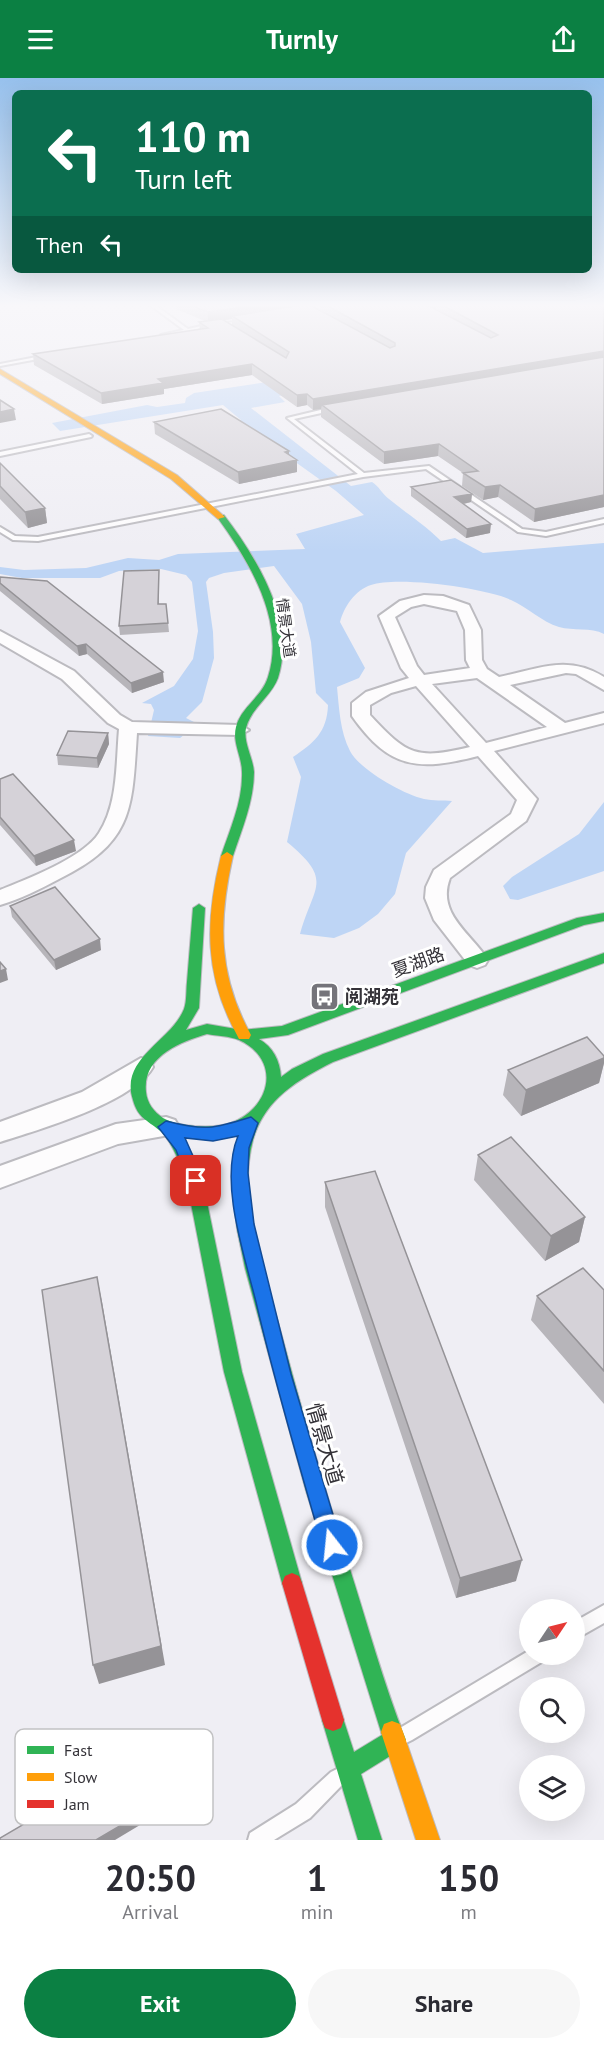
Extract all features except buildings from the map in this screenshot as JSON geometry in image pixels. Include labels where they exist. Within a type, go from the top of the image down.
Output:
[{"type":"street","name":"情景大道","points":[[12,387],[28,394]]},
{"type":"street","name":"情景大道","points":[[20,387],[92,434],[179,480],[242,544],[257,573],[270,611],[275,669],[272,683],[243,719],[230,726]]},
{"type":"street","name":"情景大道","points":[[203,506],[244,579]]},
{"type":"street","points":[[477,960],[445,921],[435,902],[435,886],[441,875],[519,817],[526,799],[484,749],[409,668],[387,616],[400,604],[420,598],[444,600],[464,608],[473,630],[474,660],[480,672],[562,729]]},
{"type":"street","points":[[0,636],[68,675],[114,719],[136,727],[204,729],[230,726]]},
{"type":"street","points":[[497,683],[566,668],[581,670],[604,685]]},
{"type":"street","points":[[480,672],[400,685],[370,694],[361,704],[361,716],[392,747],[401,754],[417,760],[447,758],[604,718]]},
{"type":"street","points":[[230,726],[257,676]]},
{"type":"street","points":[[230,726],[249,763],[221,883],[217,962],[229,1009],[244,1035],[267,1054],[273,1065],[275,1090]]},
{"type":"street","points":[[0,898],[87,855],[107,838],[117,815],[136,727]]},
{"type":"street","points":[[0,1132],[88,1102],[115,1088],[141,1067],[180,1028],[192,1008],[200,894]]},
{"type":"street","name":"夏湖路","points":[[244,1035],[283,1031],[582,921],[604,917]]},
{"type":"street","points":[[141,1067],[137,1084],[140,1104],[152,1119],[166,1127],[195,1135],[213,1135],[239,1129],[251,1123],[275,1090],[297,1073],[328,1058],[604,958]]},
{"type":"street","points":[[162,1046],[180,1037],[207,1029],[244,1035]]},
{"type":"street","name":"情景大道","points":[[251,1123],[241,1148],[240,1173],[245,1224],[282,1374],[351,1610],[428,1840]]},
{"type":"street","points":[[0,1178],[116,1134],[166,1127]]},
{"type":"street","points":[[166,1127],[183,1147],[196,1181],[203,1232],[238,1390],[370,1840]]},
{"type":"street","points":[[348,1769],[395,1740]]},
{"type":"lane","points":[[340,408],[290,418],[363,475]]},
{"type":"lane","points":[[0,454],[92,434]]},
{"type":"lane","points":[[0,529],[13,538],[38,539],[363,475],[427,467],[520,531],[533,534],[604,521]]},
{"type":"lane","points":[[585,1625],[604,1613]]},
{"type":"lane","points":[[395,1740],[477,1694],[522,1665]]},
{"type":"lane","points":[[257,1840],[303,1811],[348,1769]]},
{"type":"water","points":[[232,387],[336,387],[279,396],[285,402],[251,408],[351,486],[372,482],[441,541],[455,538],[483,553],[604,543],[604,634],[559,627],[511,600],[482,591],[441,585],[401,582],[371,585],[355,595],[347,605],[340,622],[365,668],[359,678],[337,687],[342,728],[350,751],[372,773],[405,792],[424,799],[452,801],[406,853],[395,894],[378,914],[359,928],[334,938],[300,934],[316,884],[311,866],[287,842],[301,777],[293,757],[318,736],[325,723],[328,705],[316,693],[311,642],[302,604],[274,566],[224,573],[209,578],[206,582],[214,658],[202,702],[186,718],[198,724],[180,738],[148,736],[154,710],[151,704],[142,703],[174,686],[193,659],[198,631],[192,582],[186,575],[161,569],[119,571],[100,578],[22,578],[0,574],[0,567],[24,570],[86,568],[128,558],[159,560],[178,554],[305,549],[296,534],[364,515],[336,491],[238,421],[241,420],[223,405],[60,431],[52,423],[147,405],[157,407],[185,403],[186,398],[194,393]]},
{"type":"water","points":[[604,802],[604,871],[518,900],[510,899],[503,886],[512,877],[579,834]]},
{"type":"traffic: fast","points":[[221,517],[245,550],[265,592],[272,614],[277,657],[270,684],[247,714],[241,727],[240,738],[248,766],[248,782],[241,814],[227,856]]},
{"type":"traffic: fast","points":[[162,1046],[180,1028],[192,1008],[199,908]]},
{"type":"traffic: fast","points":[[244,1035],[283,1031],[582,921],[604,917]]},
{"type":"traffic: fast","points":[[275,1090],[297,1073],[328,1058],[604,958]]},
{"type":"traffic: fast","points":[[207,1029],[243,1036],[263,1048],[273,1064],[274,1082],[268,1100],[255,1115],[236,1127],[213,1133],[186,1131],[163,1125],[149,1115],[140,1100],[139,1078],[143,1066],[150,1057],[171,1042],[207,1029]]},
{"type":"traffic: fast","points":[[251,1123],[245,1139],[240,1172],[249,1248],[316,1491],[392,1732]]},
{"type":"traffic: fast","points":[[166,1127],[184,1154],[194,1178],[233,1372],[292,1583]]},
{"type":"traffic: fast","points":[[333,1720],[370,1840]]},
{"type":"traffic: fast","points":[[348,1769],[395,1740]]},
{"type":"traffic: slow","points":[[27,387],[174,477],[221,517]]},
{"type":"traffic: slow","points":[[227,856],[218,902],[216,948],[224,993],[244,1035]]},
{"type":"traffic: slow","points":[[392,1732],[428,1840]]},
{"type":"traffic: jam","points":[[292,1583],[333,1720]]},
{"type":"place","name":"阅湖苑","points":[[324,996]]},
{"type":"route","points":[[196,1181],[183,1147],[166,1127],[195,1135],[213,1135],[239,1129],[251,1123],[241,1148],[240,1173],[245,1224],[282,1374],[332,1545]]}]
